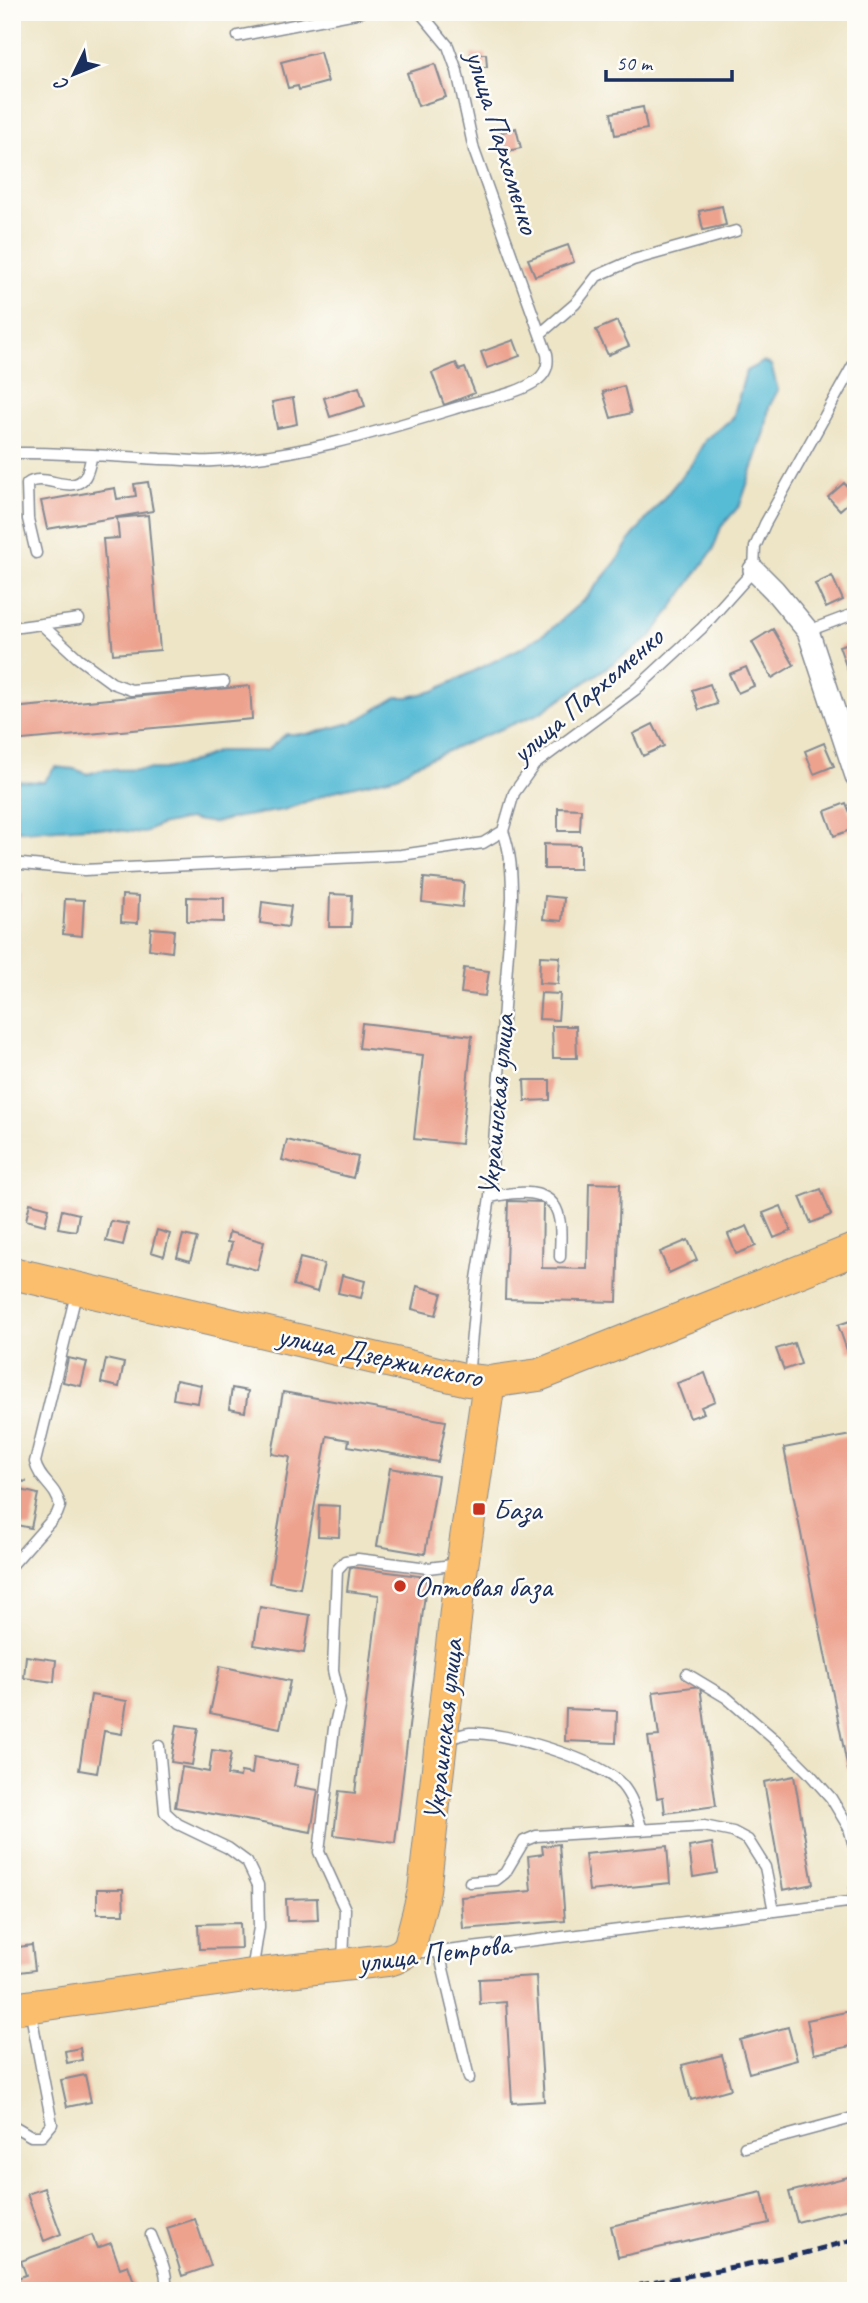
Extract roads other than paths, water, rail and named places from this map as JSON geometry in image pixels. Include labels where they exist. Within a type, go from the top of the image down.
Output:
[{"type":"main road","name":"улица Дзержинского","points":[[12,1273],[478,1381],[539,1375],[856,1249]]},
{"type":"main road","name":"Украинская улица","points":[[406,1952],[424,1891],[463,1563],[478,1381]]},
{"type":"main road","name":"улица Петрова","points":[[21,2007],[252,1975],[387,1960],[406,1952]]},
{"type":"street","points":[[754,570],[808,631],[856,776]]},
{"type":"lane","points":[[238,36],[360,12]]},
{"type":"lane","name":"улица Пархоменко","points":[[12,453],[211,461],[262,457],[345,440],[522,388],[538,380],[547,369],[548,362],[474,150],[457,71],[448,46],[420,12]]},
{"type":"lane","points":[[540,334],[575,304],[597,275],[633,260],[736,231]]},
{"type":"lane","points":[[754,570],[755,547],[765,524],[856,360]]},
{"type":"lane","points":[[36,553],[28,519],[27,484],[42,479],[62,484],[78,482],[85,477],[92,455]]},
{"type":"lane","name":"улица Пархоменко","points":[[503,831],[514,793],[534,765],[635,690],[702,628],[754,570]]},
{"type":"lane","points":[[808,631],[856,613]]},
{"type":"lane","points":[[12,628],[79,620]]},
{"type":"lane","points":[[42,625],[78,658],[112,683],[131,690],[224,682]]},
{"type":"lane","points":[[12,863],[85,870],[401,855],[483,843],[503,831]]},
{"type":"lane","name":"Украинская улица","points":[[478,1381],[477,1279],[490,1197],[512,898],[512,869],[503,831]]},
{"type":"lane","points":[[490,1197],[519,1191],[543,1196],[553,1203],[559,1217],[560,1257]]},
{"type":"lane","points":[[12,1565],[57,1514],[60,1506],[55,1492],[40,1477],[35,1462],[78,1287]]},
{"type":"lane","points":[[342,1964],[345,1909],[319,1852],[334,1728],[340,1702],[333,1670],[337,1570],[345,1561],[358,1559],[428,1568],[463,1563]]},
{"type":"lane","points":[[687,1674],[727,1698],[808,1772],[831,1798],[849,1828],[856,1853]]},
{"type":"lane","points":[[441,1741],[470,1733],[496,1736],[543,1746],[604,1771],[621,1784],[633,1802],[642,1830]]},
{"type":"lane","points":[[159,1746],[165,1812],[178,1825],[228,1848],[247,1862],[258,1885],[259,1927],[252,1975]]},
{"type":"lane","points":[[470,1882],[496,1880],[505,1872],[524,1841],[536,1836],[704,1826],[733,1832],[748,1840],[765,1867],[774,1911]]},
{"type":"lane","points":[[856,1883],[856,1923]]},
{"type":"lane","name":"улица Петрова","points":[[406,1952],[439,1952],[854,1901]]},
{"type":"lane","points":[[439,1952],[469,2078]]},
{"type":"lane","points":[[12,2125],[31,2137],[42,2136],[52,2124],[21,2007]]},
{"type":"lane","points":[[745,2147],[856,2118]]},
{"type":"lane","points":[[151,2235],[164,2269],[167,2287],[165,2291]]},
{"type":"water","points":[[763,362],[771,365],[778,390],[769,407],[765,432],[740,505],[721,527],[713,550],[651,637],[540,713],[416,764],[397,776],[338,790],[284,810],[213,823],[189,819],[160,825],[143,833],[89,827],[28,831],[12,829],[12,781],[44,782],[55,767],[88,774],[101,770],[164,769],[188,764],[218,751],[266,751],[286,734],[310,734],[354,722],[397,697],[434,691],[523,647],[551,629],[587,597],[691,465],[706,439],[733,418],[746,371]]},
{"type":"railway","points":[[610,2291],[805,2253],[856,2239]]},
{"type":"place","name":"База","points":[[479,1509]]},
{"type":"place","name":"Оптовая база","points":[[400,1586]]}]
